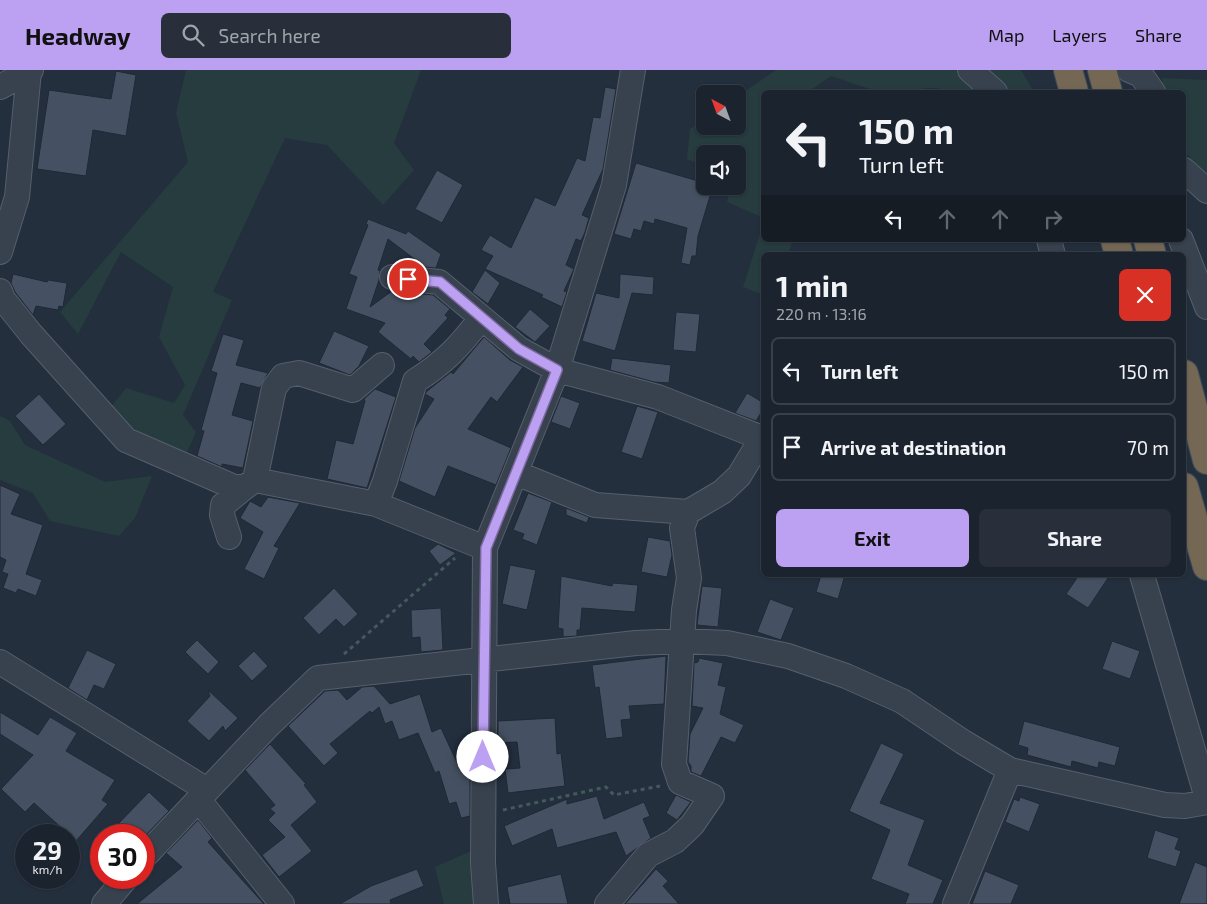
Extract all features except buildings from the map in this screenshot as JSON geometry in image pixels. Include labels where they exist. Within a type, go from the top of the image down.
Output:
[{"type":"highway","points":[[1068,70],[1073,90]]},
{"type":"highway","points":[[1102,70],[1107,90]]},
{"type":"highway","points":[[1186,381],[1207,460]]},
{"type":"highway","points":[[1186,494],[1207,566]]},
{"type":"street","points":[[486,904],[483,814],[484,661],[479,545],[516,473],[557,370],[614,186],[633,70]]},
{"type":"street","points":[[970,70],[993,90]]},
{"type":"street","points":[[0,87],[30,71]]},
{"type":"street","points":[[0,252],[17,197],[30,71]]},
{"type":"street","points":[[1186,172],[1207,191]]},
{"type":"street","points":[[1186,253],[1207,308]]},
{"type":"street","points":[[392,277],[440,282],[519,349],[557,370],[658,397],[761,438]]},
{"type":"street","points":[[0,290],[2,299],[31,334],[126,440],[234,487],[250,483],[376,504],[479,545]]},
{"type":"street","points":[[376,504],[385,481],[415,381],[434,369],[460,347],[481,318]]},
{"type":"street","points":[[229,537],[222,515],[223,505],[250,483],[274,388],[283,376],[299,373],[353,390],[382,365]]},
{"type":"street","points":[[516,473],[595,505],[688,512],[722,492],[739,476],[761,440]]},
{"type":"street","points":[[606,904],[648,856],[675,841],[692,825],[712,796],[680,782],[674,764],[689,578],[682,528],[688,512]]},
{"type":"street","points":[[1143,577],[1207,798]]},
{"type":"street","points":[[155,846],[269,725],[318,678],[636,643],[683,641],[727,643],[788,656],[846,676],[902,701],[963,742],[1010,770],[1166,805],[1184,806],[1207,802]]},
{"type":"street","points":[[0,662],[202,795],[282,904]]},
{"type":"street","points":[[955,904],[1010,770]]},
{"type":"street","points":[[104,904],[117,889]]},
{"type":"path","points":[[318,678],[371,628],[479,545]]},
{"type":"path","points":[[483,814],[606,787],[614,795],[680,782]]},
{"type":"green space","points":[[186,70],[421,70],[394,143],[414,170],[383,205],[327,145],[285,138],[213,292],[232,300],[183,415],[196,432],[185,457],[127,430],[111,407],[126,388],[174,403],[185,385],[159,337],[173,287],[121,252],[78,334],[60,312],[188,162],[176,113]]},
{"type":"green space","points":[[776,70],[1021,70],[1033,90],[945,90],[927,88],[876,90],[831,76],[811,90],[761,90],[761,217],[727,202],[728,195],[746,195],[746,145],[696,145],[696,162],[687,159],[690,129],[696,125],[696,135],[746,135],[746,91]]},
{"type":"green space","points":[[1162,78],[1207,80],[1207,176],[1186,153],[1186,90],[1164,90]]},
{"type":"green space","points":[[761,230],[761,242],[792,242],[789,252],[761,252],[761,294],[743,287]]},
{"type":"green space","points":[[0,416],[10,421],[25,445],[105,482],[152,476],[135,518],[119,536],[50,521],[33,493],[0,480]]},
{"type":"green space","points":[[471,851],[475,904],[444,904],[435,867]]},
{"type":"route","points":[[408,279],[440,282],[519,349],[557,370],[486,548],[483,757]]}]
